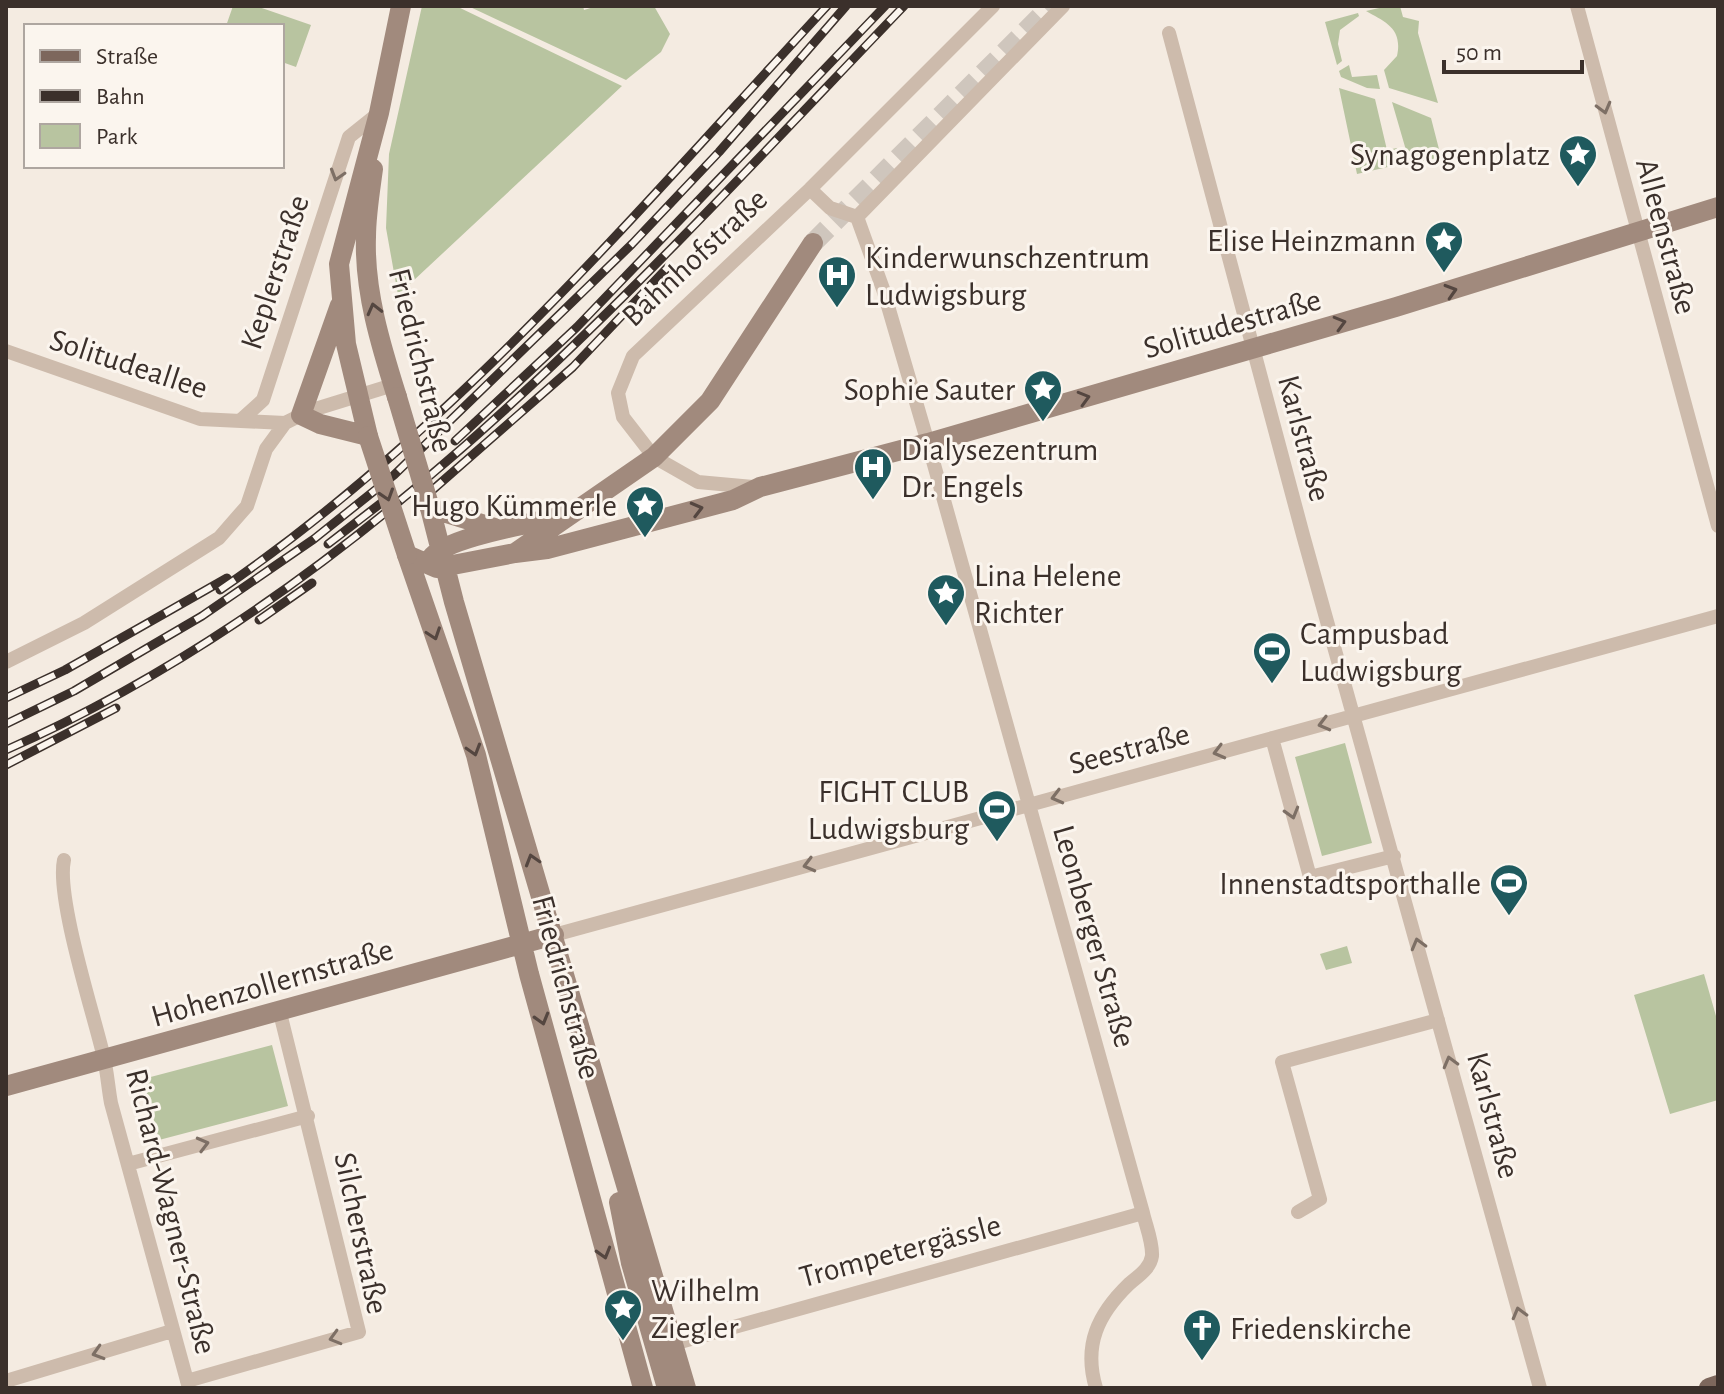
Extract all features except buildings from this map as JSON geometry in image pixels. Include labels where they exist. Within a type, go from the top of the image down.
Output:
[{"type":"main road","points":[[379,113],[401,6]]},
{"type":"main road","name":"Friedrichstraße","points":[[379,113],[344,234],[339,264],[340,305],[357,396],[407,555],[476,755],[525,943],[529,974],[643,1388]]},
{"type":"main road","name":"Friedrichstraße","points":[[379,113],[366,236],[366,268],[371,301],[430,508],[438,561],[554,935],[686,1388]]},
{"type":"main road","name":"Solitudestraße","points":[[515,553],[547,549],[718,504],[760,487],[928,443],[1252,349],[1718,207]]},
{"type":"main road","points":[[407,555],[438,561],[515,553],[546,533],[563,516],[654,457],[710,401],[813,243]]},
{"type":"main road","points":[[340,305],[293,419],[368,436]]},
{"type":"main road","points":[[430,508],[498,529]]},
{"type":"main road","points":[[420,592],[438,561],[498,529],[563,516]]},
{"type":"main road","name":"Hohenzollernstraße","points":[[6,1086],[554,935]]},
{"type":"main road","name":"Friedrichstraße","points":[[598,1088],[600,1123],[631,1263],[667,1388]]},
{"type":"main road","name":"Friedrichstraße","points":[[572,1123],[587,1146],[631,1263]]},
{"type":"main road","points":[[1709,1388],[1718,1385]]},
{"type":"street","name":"Bahnhofstraße","points":[[654,457],[623,417],[618,393],[633,356],[810,189],[993,6]]},
{"type":"street","points":[[857,217],[1063,6]]},
{"type":"street","name":"Alleenstraße","points":[[1577,6],[1718,526]]},
{"type":"street","name":"Karlstraße","points":[[1169,33],[1252,349],[1540,1388]]},
{"type":"street","name":"Keplerstraße","points":[[241,420],[263,400],[349,137],[379,113]]},
{"type":"street","name":"Bahnhofstraße","points":[[810,189],[830,208],[857,217]]},
{"type":"street","name":"Leonberger Straße","points":[[857,217],[928,443],[1143,1213],[1152,1256],[1144,1272],[1102,1314],[1090,1341],[1091,1370],[1096,1388]]},
{"type":"street","name":"Solitudeallee","points":[[6,351],[200,419],[293,419]]},
{"type":"street","points":[[6,662],[84,623],[219,538],[247,506],[266,449],[293,419],[357,396],[395,391]]},
{"type":"street","name":"Solitudestraße","points":[[654,457],[698,482],[733,488],[760,487]]},
{"type":"street","name":"Seestraße","points":[[554,935],[1718,616]]},
{"type":"street","points":[[1272,738],[1310,877],[1394,856]]},
{"type":"street","name":"Richard-Wagner-Straße","points":[[64,860],[61,874],[66,903],[105,1059],[107,1082],[188,1384]]},
{"type":"street","points":[[128,1164],[308,1116],[279,1009]]},
{"type":"street","points":[[1298,1212],[1320,1199],[1282,1062],[1438,1020]]},
{"type":"street","name":"Silcherstraße","points":[[188,1384],[359,1332],[308,1116]]},
{"type":"street","name":"Trompetergässle","points":[[673,1344],[1143,1213]]},
{"type":"street","points":[[6,1381],[172,1331]]},
{"type":"green space","points":[[233,6],[256,6],[311,25],[296,67],[284,63],[284,24],[227,24]]},
{"type":"green space","points":[[422,6],[456,6],[622,86],[398,295],[386,228],[389,154]]},
{"type":"green space","points":[[468,6],[583,6],[584,10],[597,6],[654,6],[670,34],[661,52],[626,80]]},
{"type":"green space","points":[[1400,6],[1403,17],[1419,21],[1418,33],[1438,103],[1389,88],[1384,70],[1397,56],[1395,32],[1366,11]]},
{"type":"green space","points":[[1358,13],[1359,16],[1340,30],[1338,44],[1342,61],[1337,65],[1325,22]]},
{"type":"green space","points":[[1349,65],[1352,77],[1377,75],[1380,89],[1367,88],[1341,77],[1339,71]]},
{"type":"green space","points":[[1339,88],[1375,99],[1387,150],[1397,148],[1401,164],[1357,174]]},
{"type":"green space","points":[[1392,102],[1431,118],[1441,157],[1410,164]]},
{"type":"green space","points":[[1345,743],[1372,843],[1322,856],[1295,757]]},
{"type":"green space","points":[[1347,946],[1352,963],[1326,970],[1320,954]]},
{"type":"green space","points":[[1704,974],[1718,1023],[1718,1100],[1670,1114],[1634,995]]},
{"type":"green space","points":[[272,1045],[288,1106],[159,1140],[143,1079]]},
{"type":"tunnel","points":[[813,243],[1051,6]]},
{"type":"railway","points":[[220,590],[305,527],[387,460],[465,389],[613,239],[827,6]]},
{"type":"railway","points":[[6,724],[74,691],[202,616],[314,539],[394,475],[632,244],[719,152],[846,6]]},
{"type":"railway","points":[[455,441],[577,327],[885,6]]},
{"type":"railway","points":[[6,750],[138,683],[262,605],[379,518],[490,423],[597,322],[904,6]]},
{"type":"railway","points":[[429,493],[573,367],[667,268]]},
{"type":"railway","points":[[328,544],[385,500]]},
{"type":"railway","points":[[6,698],[65,670],[227,578]]},
{"type":"railway","points":[[259,620],[312,583]]},
{"type":"railway","points":[[6,765],[116,708]]},
{"type":"place","name":"Synagogenplatz","points":[[1578,188]]},
{"type":"place","name":"Elise Heinzmann","points":[[1444,274]]},
{"type":"place","name":"Kinderwunschzentrum Ludwigsburg","points":[[837,309]]},
{"type":"place","name":"Sophie Sauter","points":[[1043,423]]},
{"type":"place","name":"Dialysezentrum Dr. Engels","points":[[873,501]]},
{"type":"place","name":"Hugo Kümmerle","points":[[645,539]]},
{"type":"place","name":"Lina Helene Richter","points":[[946,627]]},
{"type":"place","name":"Campusbad Ludwigsburg","points":[[1272,685]]},
{"type":"place","name":"FIGHT CLUB Ludwigsburg","points":[[997,843]]},
{"type":"place","name":"Innenstadtsporthalle","points":[[1509,917]]},
{"type":"place","name":"Wilhelm Ziegler","points":[[623,1342]]},
{"type":"place","name":"Friedenskirche","points":[[1202,1362]]}]
